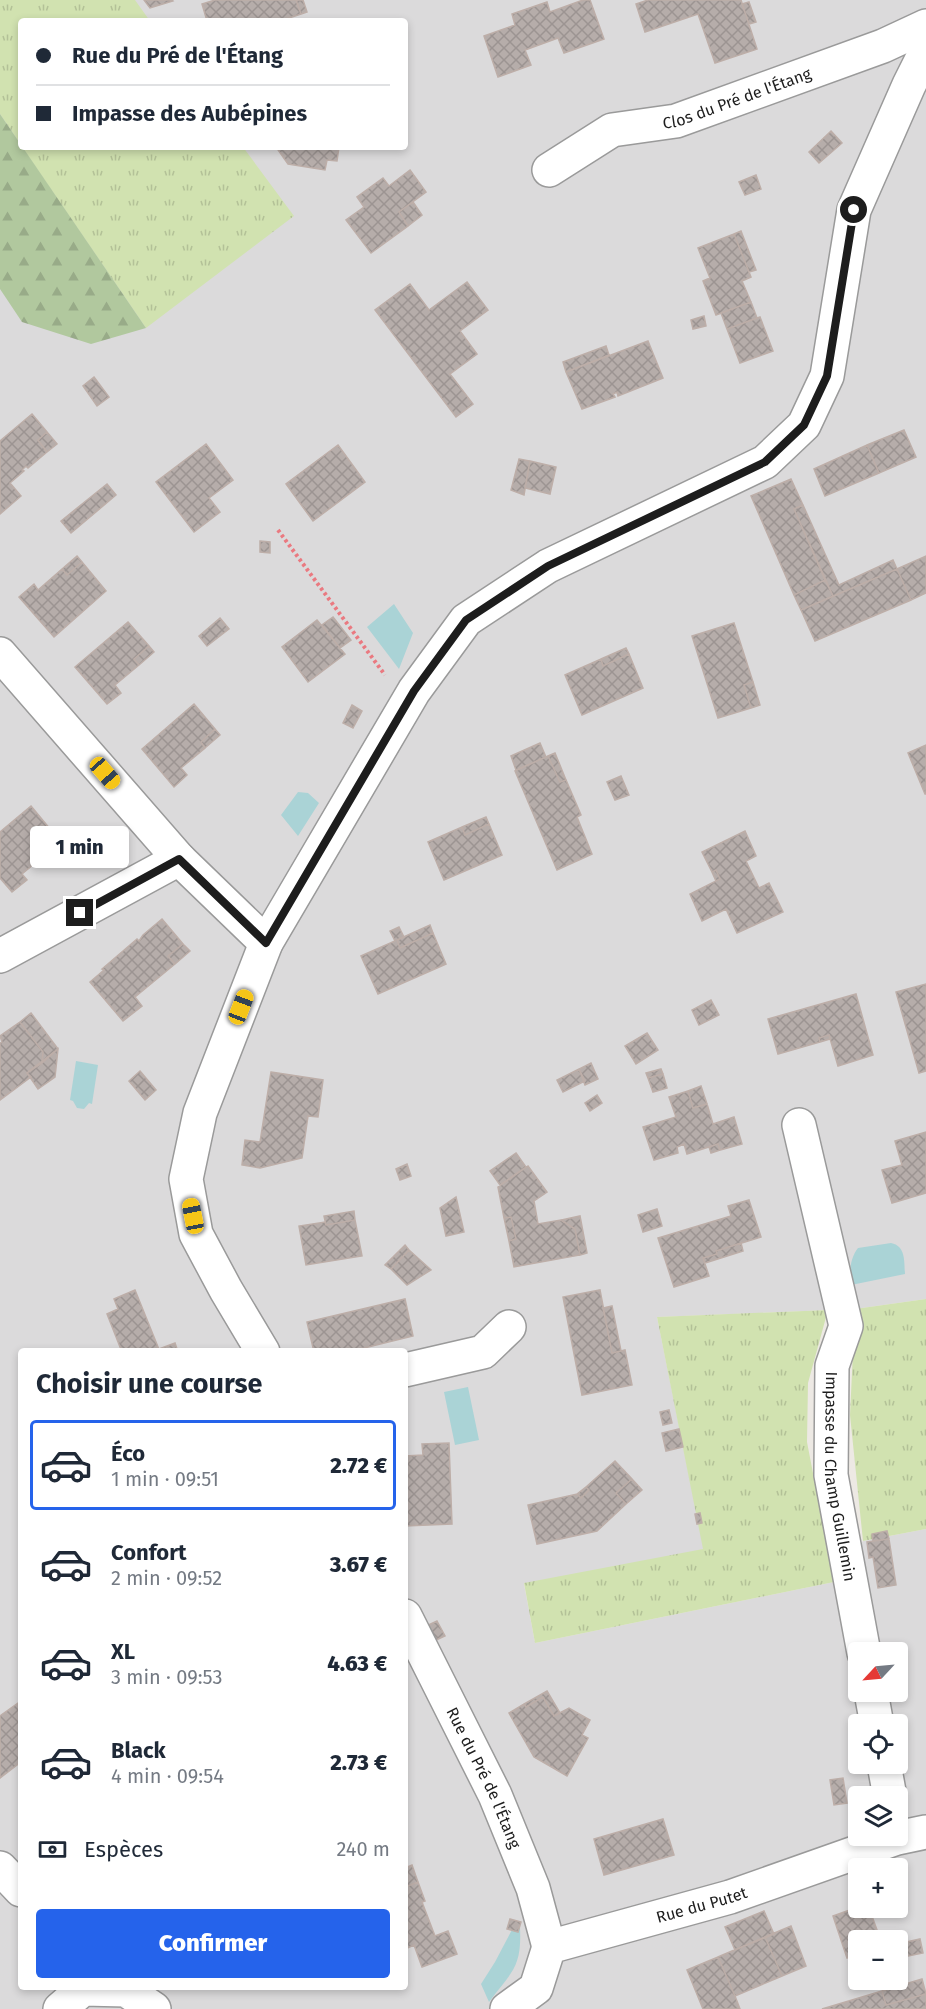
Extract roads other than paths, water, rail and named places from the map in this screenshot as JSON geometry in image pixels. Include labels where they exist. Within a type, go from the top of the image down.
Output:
[{"type":"street","name":"Clos du Pré de l'Étang","points":[[549,170],[612,130],[676,121],[883,46],[926,26]]},
{"type":"street","points":[[261,1348],[196,1234],[186,1179],[200,1113],[266,943],[406,704],[466,620],[548,566],[765,462],[804,425],[827,376],[854,210],[926,51]]},
{"type":"street","points":[[0,654],[179,859],[266,943]]},
{"type":"street","points":[[0,956],[179,859]]},
{"type":"street","name":"Impasse du Champ Guillemin","points":[[799,1125],[846,1326],[832,1366],[831,1475],[862,1642]]},
{"type":"street","points":[[408,1369],[483,1352],[509,1327]]},
{"type":"street","name":"Rue du Pré de l'Étang","points":[[408,1622],[495,1794],[533,1888],[549,1947]]},
{"type":"street","name":"Rue du Putet","points":[[549,1947],[730,1897],[876,1846]]},
{"type":"street","points":[[0,1868],[18,1887]]},
{"type":"street","points":[[507,2009],[536,1988],[549,1947]]},
{"type":"street","points":[[60,2009],[82,1990]]},
{"type":"street","points":[[126,1990],[154,2009]]},
{"type":"water","points":[[394,604],[413,633],[399,669],[367,627]]},
{"type":"water","points":[[298,792],[308,793],[319,803],[298,836],[281,815]]},
{"type":"water","points":[[76,1061],[98,1065],[92,1104],[89,1103],[84,1109],[77,1108],[70,1100]]},
{"type":"water","points":[[891,1243],[902,1251],[905,1274],[851,1285],[851,1266],[858,1248]]},
{"type":"water","points":[[468,1387],[479,1440],[455,1445],[444,1392]]},
{"type":"water","points":[[514,1926],[520,1927],[517,1961],[489,2002],[481,1984]]}]
